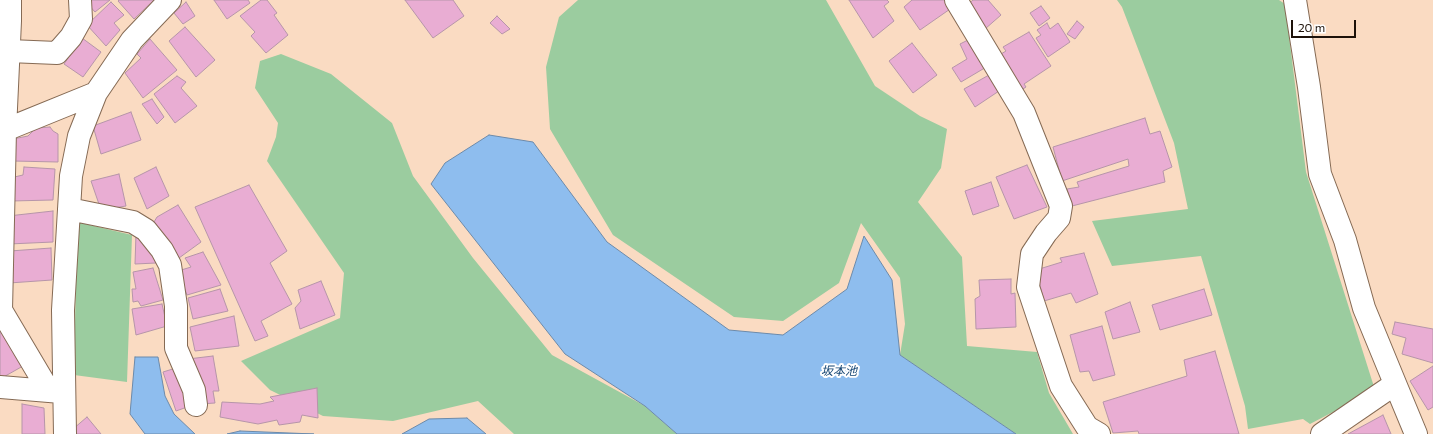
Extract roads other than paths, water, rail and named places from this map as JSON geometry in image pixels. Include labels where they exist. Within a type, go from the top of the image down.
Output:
[{"type":"street","points":[[10,0],[9,51],[3,131],[1,310],[57,391]]},
{"type":"street","points":[[9,51],[57,53],[71,36],[81,19],[80,0]]},
{"type":"street","points":[[65,434],[57,391],[64,310],[71,176],[79,136],[96,93],[132,40],[170,0]]},
{"type":"street","points":[[956,0],[1024,114],[1061,206],[1058,218],[1032,254],[1028,287],[1061,386],[1087,427],[1099,434]]},
{"type":"street","points":[[1295,0],[1309,88],[1320,174],[1345,240],[1364,308],[1416,434]]},
{"type":"street","points":[[3,131],[96,93]]},
{"type":"street","points":[[69,209],[133,222],[146,230],[162,250],[170,265],[176,306],[176,348],[194,390],[196,405]]},
{"type":"street","points":[[1322,434],[1395,384]]},
{"type":"street","points":[[0,387],[57,391]]},
{"type":"water","name":"坂本池","points":[[489,135],[533,142],[607,242],[729,330],[783,335],[847,289],[864,236],[892,280],[900,355],[1016,434],[677,434],[645,406],[565,354],[431,184],[445,163]]},
{"type":"water","points":[[135,357],[158,357],[165,396],[174,414],[195,434],[145,434],[130,414]]},
{"type":"water","points":[[467,418],[486,434],[402,434],[429,419]]},
{"type":"water","points":[[240,431],[314,434],[227,434]]}]
